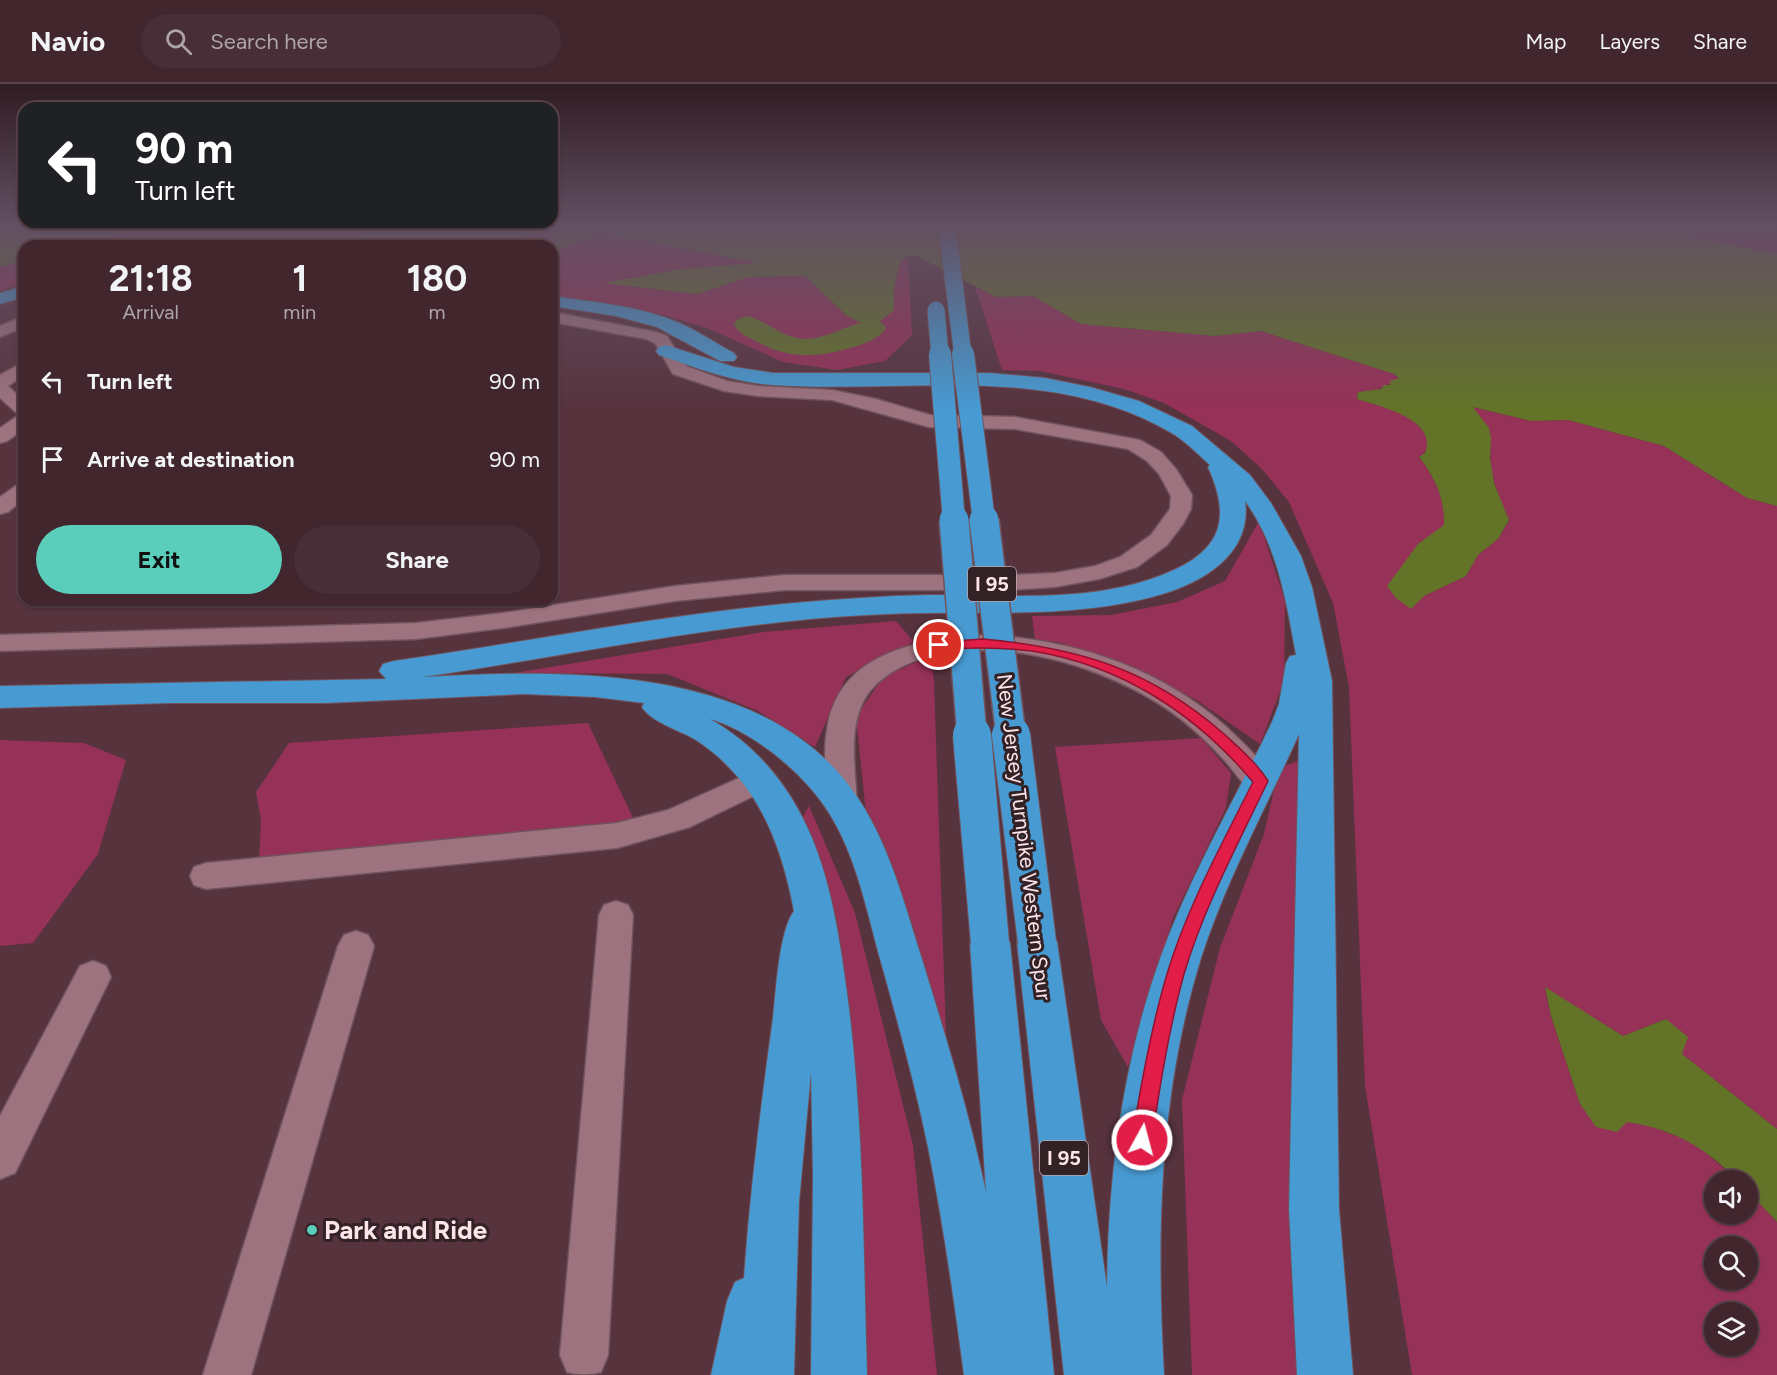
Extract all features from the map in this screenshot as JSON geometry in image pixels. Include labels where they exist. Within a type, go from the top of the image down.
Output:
[{"type":"highway","name":"New Jersey Turnpike Western Spur","points":[[934,287],[1026,1375]]},
{"type":"highway","name":"New Jersey Turnpike Western Spur","points":[[955,287],[1092,1375]]},
{"type":"highway","points":[[0,299],[18,293]]},
{"type":"highway","points":[[558,302],[624,313],[663,323],[686,333],[728,358],[755,366],[817,375],[1009,380],[1083,391],[1131,405],[1158,417],[1195,439],[1251,492],[1269,520],[1293,573],[1314,665],[1316,692],[1314,1199],[1325,1375]]},
{"type":"highway","points":[[666,351],[723,370],[761,378],[801,380],[900,378]]},
{"type":"highway","points":[[171,692],[417,668],[771,614],[893,605],[1048,603],[1117,596],[1158,585],[1195,570],[1223,544],[1233,524],[1234,502],[1228,482],[1215,457]]},
{"type":"highway","points":[[1136,1375],[1133,1284],[1135,1235],[1142,1140],[1155,1056],[1171,988],[1194,922],[1294,704],[1301,663],[1304,621]]},
{"type":"highway","points":[[0,698],[525,685],[603,688],[659,693],[738,716],[772,734],[805,760],[831,787],[861,842],[880,894],[945,1114],[970,1238],[992,1375]]},
{"type":"highway","points":[[603,688],[636,697],[690,722],[723,743],[750,767],[784,818],[795,840],[812,901],[826,992],[836,1090],[839,1375]]},
{"type":"highway","points":[[766,1375],[774,1202],[800,964],[812,901]]},
{"type":"highway","points":[[739,1375],[774,1202]]},
{"type":"lane","points":[[0,323],[18,315]]},
{"type":"lane","points":[[0,643],[427,630],[488,623],[688,592],[764,584],[806,582],[981,583],[1044,580],[1107,570],[1133,560],[1152,548],[1181,508],[1181,495],[1162,463],[1149,451],[1133,444],[1015,423],[929,421],[869,403],[832,395],[758,391],[724,386],[679,370],[661,340],[643,333],[558,318]]},
{"type":"lane","points":[[1,384],[18,371]]},
{"type":"lane","points":[[1,384],[18,386]]},
{"type":"lane","points":[[1,384],[18,404]]},
{"type":"lane","points":[[0,414],[8,423],[0,430]]},
{"type":"lane","points":[[0,507],[18,494]]},
{"type":"lane","points":[[842,804],[840,733],[847,704],[854,692],[864,679],[891,662],[922,649],[958,644],[1010,645],[1048,650],[1124,674],[1160,692],[1191,713],[1240,757],[1260,781]]},
{"type":"lane","points":[[206,876],[592,838],[642,831],[688,817],[759,780]]},
{"type":"lane","points":[[584,1355],[616,915]]},
{"type":"lane","points":[[227,1375],[356,946]]},
{"type":"lane","points":[[0,1158],[93,977]]},
{"type":"shaded area","points":[[558,287],[641,287],[697,294],[717,287],[817,287],[847,316],[894,309],[894,287],[910,287],[912,335],[885,361],[837,370],[783,362],[707,328],[660,314],[558,297]]},
{"type":"shaded area","points":[[640,287],[717,287],[697,294]]},
{"type":"shaded area","points":[[817,287],[894,287],[894,310],[871,328],[847,316]]},
{"type":"shaded area","points":[[975,287],[996,297],[1033,296],[1082,324],[1215,336],[1261,331],[1394,374],[1399,378],[1380,388],[1358,392],[1357,399],[1388,408],[1409,418],[1418,424],[1428,442],[1426,451],[1419,457],[1430,472],[1438,489],[1445,515],[1445,525],[1418,544],[1424,596],[1466,576],[1478,555],[1498,539],[1509,521],[1494,481],[1489,435],[1481,418],[1472,407],[1531,421],[1568,420],[1664,446],[1747,498],[1777,506],[1777,1129],[1682,1054],[1666,1019],[1623,1036],[1545,988],[1551,1016],[1580,1104],[1627,1122],[1650,1126],[1695,1143],[1726,1170],[1704,1170],[1704,1224],[1758,1224],[1758,1202],[1777,1222],[1777,1375],[1412,1375],[1365,1086],[1349,687],[1333,603],[1289,502],[1261,468],[1231,441],[1164,403],[1124,389],[1040,371],[1002,370]]},
{"type":"shaded area","points":[[977,287],[1777,287],[1777,506],[1747,498],[1664,446],[1568,420],[1531,421],[1473,407],[1489,428],[1494,483],[1509,520],[1498,539],[1478,555],[1466,576],[1424,596],[1411,609],[1396,598],[1387,586],[1418,544],[1444,525],[1444,515],[1438,489],[1430,472],[1419,457],[1425,453],[1427,441],[1424,432],[1405,416],[1357,399],[1358,392],[1381,389],[1384,385],[1390,385],[1390,381],[1399,378],[1394,374],[1261,331],[1215,336],[1081,324],[1033,296],[996,297]]},
{"type":"shaded area","points":[[1259,521],[1285,601],[1284,681],[1260,744],[1195,699],[1058,642],[1035,640],[1032,616],[1111,615],[1177,602],[1225,581]]},
{"type":"shaded area","points":[[896,621],[914,642],[846,677],[815,747],[758,711],[667,674],[514,673],[763,632]]},
{"type":"shaded area","points":[[930,656],[934,681],[947,1065],[866,813],[856,717],[883,677]]},
{"type":"shaded area","points":[[588,723],[635,822],[259,860],[261,821],[256,792],[289,743]]},
{"type":"shaded area","points":[[1201,738],[1231,773],[1226,808],[1173,918],[1128,1067],[1101,1020],[1055,747]]},
{"type":"shaded area","points":[[0,740],[84,743],[126,760],[98,854],[33,943],[0,946]]},
{"type":"shaded area","points":[[1303,759],[1309,1375],[1192,1375],[1182,1100],[1220,948],[1264,834],[1279,768]]},
{"type":"shaded area","points":[[809,806],[855,913],[913,1145],[937,1375],[860,1375],[801,820]]},
{"type":"shaded area","points":[[1545,987],[1623,1036],[1666,1019],[1688,1037],[1682,1054],[1777,1129],[1777,1222],[1758,1202],[1758,1170],[1727,1170],[1687,1141],[1644,1125],[1627,1122],[1617,1132],[1596,1127],[1580,1104],[1551,1016]]},
{"type":"waterway","points":[[748,325],[771,338],[803,348],[834,343],[871,328]]},
{"type":"place","name":"Park and Ride","points":[[312,1230]]},
{"type":"route","points":[[939,645],[983,643],[1032,648],[1079,658],[1124,674],[1160,692],[1191,713],[1240,757],[1260,781],[1208,890],[1176,972],[1155,1056],[1142,1140]]}]
